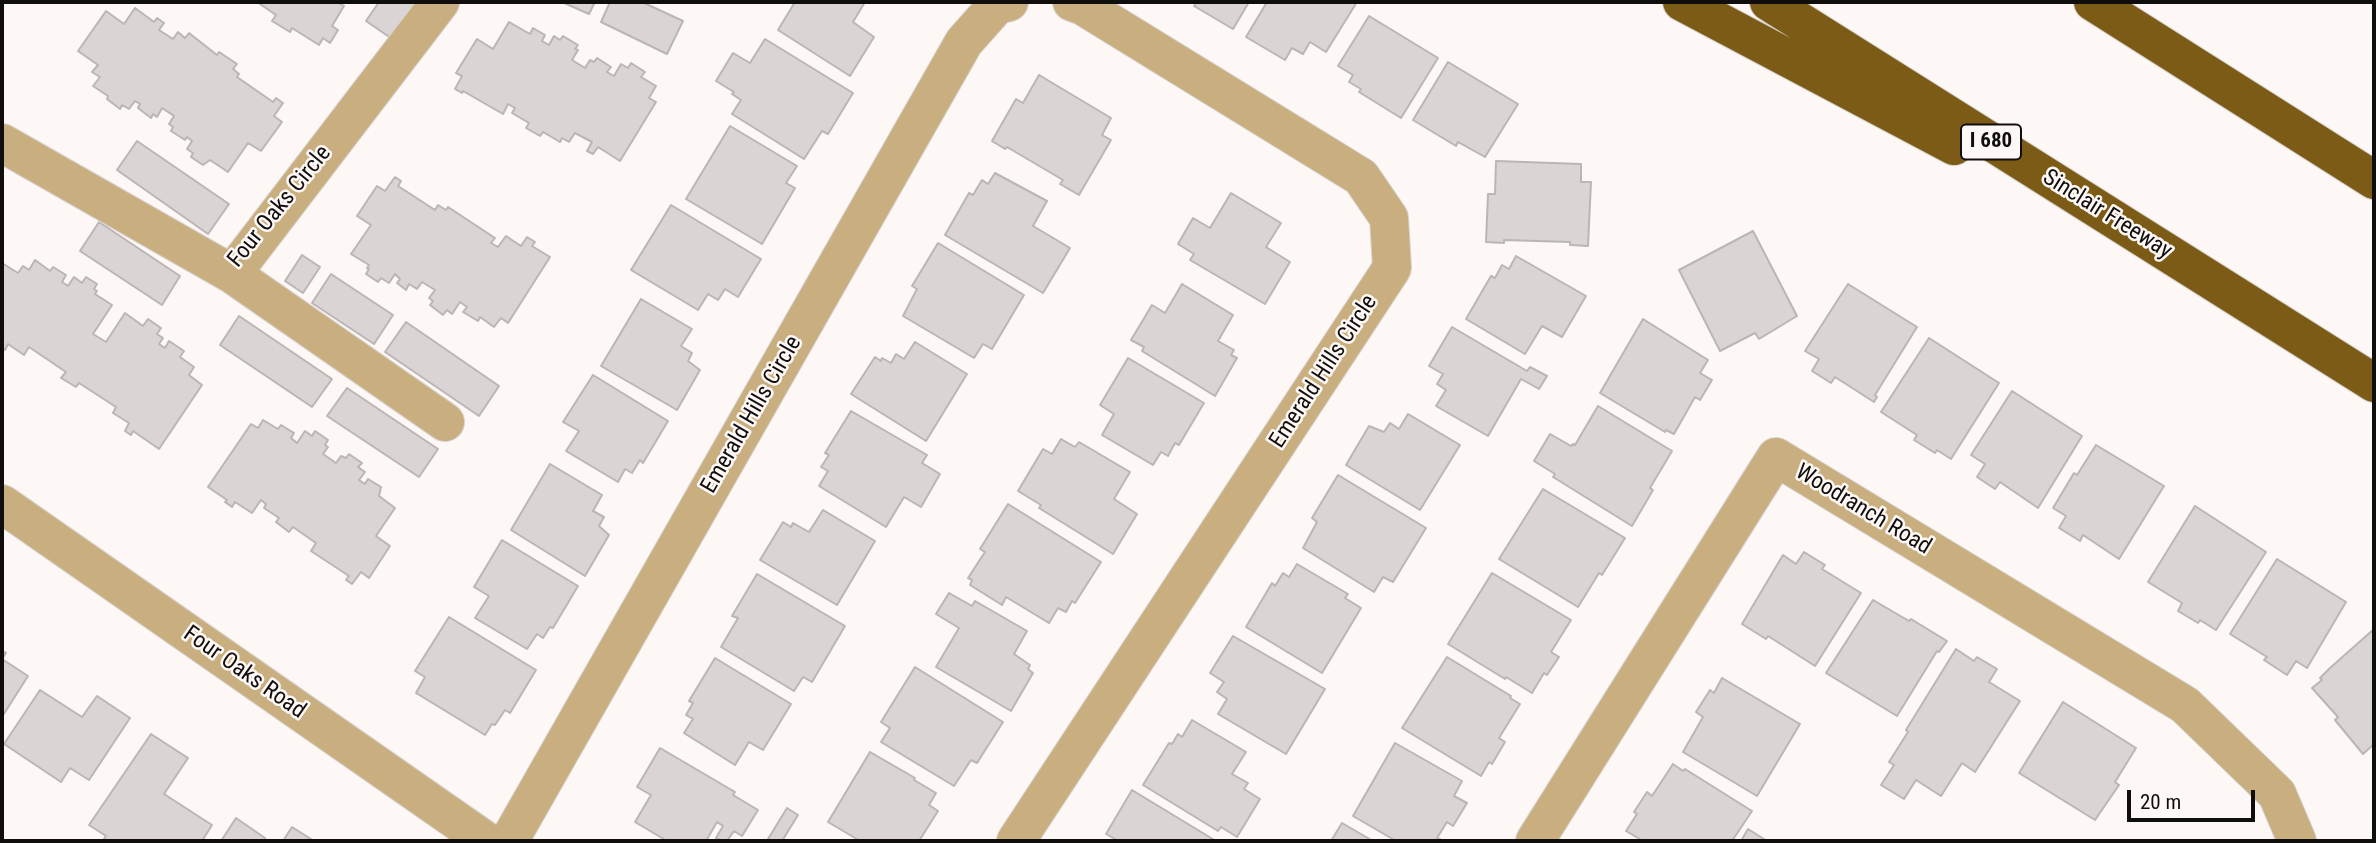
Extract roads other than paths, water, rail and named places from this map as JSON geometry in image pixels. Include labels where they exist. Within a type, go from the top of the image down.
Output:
[{"type":"highway","points":[[1682,2],[2213,282]]},
{"type":"highway","name":"Sinclair Freeway","points":[[1769,2],[2374,383]]},
{"type":"highway","points":[[2093,2],[2374,180]]},
{"type":"street","name":"Four Oaks Circle","points":[[2,143],[232,274],[440,2]]},
{"type":"street","name":"Emerald Hills Circle","points":[[509,841],[964,42],[997,5],[1009,2]]},
{"type":"street","name":"Emerald Hills Circle","points":[[1016,841],[1392,268],[1389,218],[1361,177],[1083,6],[1072,2]]},
{"type":"street","points":[[232,274],[445,422]]},
{"type":"street","name":"Woodranch Road","points":[[1535,841],[1776,457],[2185,705],[2277,794],[2297,841]]},
{"type":"street","name":"Four Oaks Road","points":[[2,504],[486,841]]}]
